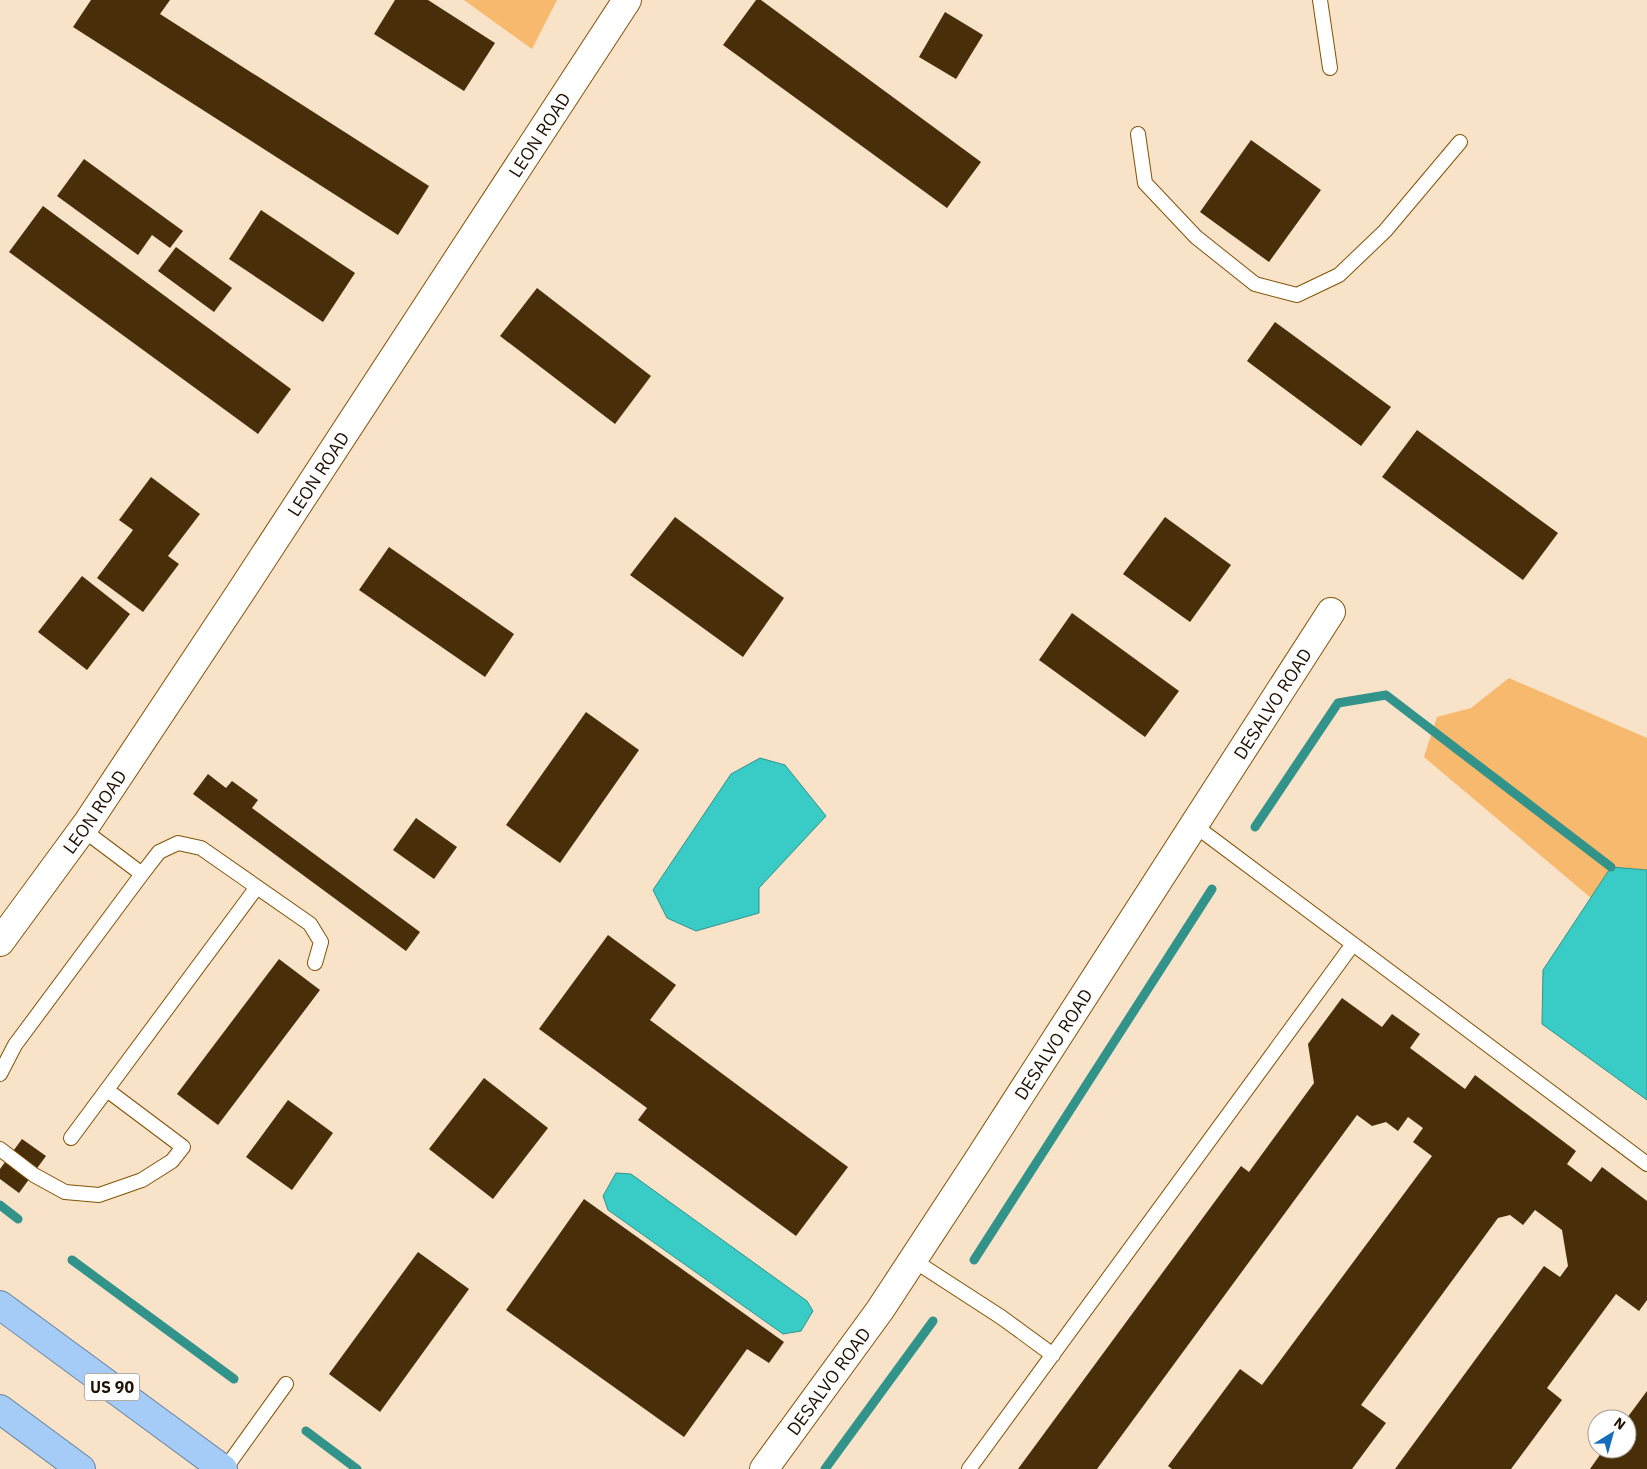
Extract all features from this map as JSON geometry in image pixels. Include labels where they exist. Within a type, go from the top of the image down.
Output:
[{"type":"highway","name":"US 90","points":[[0,1305],[224,1469]]},
{"type":"highway","points":[[0,1409],[81,1469]]},
{"type":"street","name":"LEON ROAD","points":[[0,942],[82,829],[268,552],[627,0]]},
{"type":"street","name":"DESALVO ROAD","points":[[764,1469],[880,1310],[1332,612]]},
{"type":"lane","points":[[1320,0],[1330,68]]},
{"type":"lane","points":[[1138,134],[1145,183],[1196,237],[1255,284],[1297,295],[1339,275],[1385,231],[1460,142]]},
{"type":"lane","points":[[1194,824],[1647,1164]]},
{"type":"lane","points":[[82,829],[142,874]]},
{"type":"lane","points":[[0,1074],[14,1045],[142,874],[159,852],[178,843],[201,848],[310,924],[321,942],[315,963]]},
{"type":"lane","points":[[72,1138],[257,887]]},
{"type":"lane","points":[[969,1469],[1354,944]]},
{"type":"lane","points":[[5,1153],[34,1175],[65,1192],[99,1195],[142,1180],[172,1162],[183,1147],[107,1090]]},
{"type":"lane","points":[[913,1260],[1001,1317],[1052,1355]]},
{"type":"lane","points":[[224,1469],[286,1384]]},
{"type":"shaded area","points":[[464,0],[557,0],[532,49]]},
{"type":"shaded area","points":[[1509,678],[1647,738],[1647,870],[1611,867],[1591,898],[1424,757],[1437,717],[1471,708]]},
{"type":"water","points":[[760,758],[785,765],[826,816],[759,888],[759,913],[696,931],[667,918],[653,890],[731,774]]},
{"type":"water","points":[[1611,867],[1647,870],[1647,1100],[1542,1024],[1543,970]]},
{"type":"water","points":[[616,1173],[631,1174],[807,1301],[813,1311],[801,1331],[783,1334],[608,1210],[603,1196]]},
{"type":"building","points":[[91,0],[170,0],[160,14],[429,186],[398,235],[73,27]]},
{"type":"building","points":[[395,0],[428,0],[495,43],[464,91],[374,34]]},
{"type":"building","points":[[756,0],[761,0],[981,162],[947,208],[723,45]]},
{"type":"building","points":[[945,12],[983,35],[956,79],[919,57]]},
{"type":"building","points":[[1251,140],[1321,190],[1269,262],[1200,212]]},
{"type":"building","points":[[84,159],[183,231],[170,248],[152,235],[138,255],[57,196]]},
{"type":"building","points":[[43,206],[291,389],[258,434],[9,252]]},
{"type":"building","points":[[261,210],[355,273],[323,322],[229,259]]},
{"type":"building","points":[[176,247],[232,288],[214,312],[158,271]]},
{"type":"building","points":[[537,288],[651,376],[615,424],[500,336]]},
{"type":"building","points":[[1275,322],[1391,407],[1361,446],[1247,361]]},
{"type":"building","points":[[1417,430],[1558,533],[1523,580],[1382,477]]},
{"type":"building","points":[[151,477],[200,514],[168,556],[179,564],[143,612],[97,578],[133,530],[119,520]]},
{"type":"building","points":[[675,517],[784,598],[743,657],[630,575]]},
{"type":"building","points":[[1165,517],[1231,565],[1190,622],[1123,574]]},
{"type":"building","points":[[389,547],[514,634],[485,677],[359,590]]},
{"type":"building","points":[[82,576],[130,614],[87,670],[38,632]]},
{"type":"building","points":[[1072,613],[1179,691],[1145,737],[1039,660]]},
{"type":"building","points":[[586,712],[639,750],[560,863],[506,825]]},
{"type":"building","points":[[208,774],[226,788],[232,781],[258,800],[252,808],[420,932],[406,951],[193,794]]},
{"type":"building","points":[[416,818],[457,847],[434,879],[393,850]]},
{"type":"building","points":[[608,935],[676,985],[650,1020],[848,1167],[796,1236],[638,1120],[647,1108],[539,1029]]},
{"type":"building","points":[[279,959],[320,990],[218,1125],[177,1094]]},
{"type":"building","points":[[1342,998],[1382,1027],[1392,1014],[1420,1034],[1410,1048],[1465,1089],[1475,1075],[1576,1151],[1567,1164],[1591,1182],[1602,1167],[1647,1201],[1647,1300],[1639,1311],[1616,1294],[1547,1388],[1562,1400],[1511,1469],[1395,1469],[1544,1266],[1560,1277],[1568,1266],[1562,1230],[1535,1210],[1523,1225],[1510,1215],[1498,1218],[1361,1405],[1386,1423],[1352,1469],[1172,1469],[1168,1466],[1240,1369],[1262,1385],[1432,1156],[1413,1142],[1423,1128],[1408,1117],[1398,1131],[1386,1122],[1372,1126],[1357,1115],[1097,1469],[1018,1469],[1241,1166],[1249,1172],[1314,1083],[1308,1044]]},
{"type":"building","points":[[484,1078],[548,1128],[493,1199],[429,1149]]},
{"type":"building","points":[[288,1100],[333,1133],[292,1190],[246,1157]]},
{"type":"building","points":[[22,1139],[46,1156],[19,1193],[0,1179],[0,1169]]},
{"type":"building","points":[[584,1199],[784,1342],[769,1363],[747,1349],[684,1437],[506,1310]]},
{"type":"building","points":[[418,1252],[469,1289],[380,1412],[329,1374]]},
{"type":"building","points":[[1647,1391],[1647,1469],[1590,1469],[1597,1459],[1637,1459],[1637,1409],[1634,1409]]},
{"type":"waterway","points":[[1255,827],[1338,703],[1386,695],[1611,867]]},
{"type":"waterway","points":[[974,1260],[1212,889]]},
{"type":"waterway","points":[[0,1205],[18,1219]]},
{"type":"waterway","points":[[72,1260],[234,1379]]},
{"type":"waterway","points":[[825,1469],[933,1321]]},
{"type":"waterway","points":[[306,1431],[357,1469]]}]
